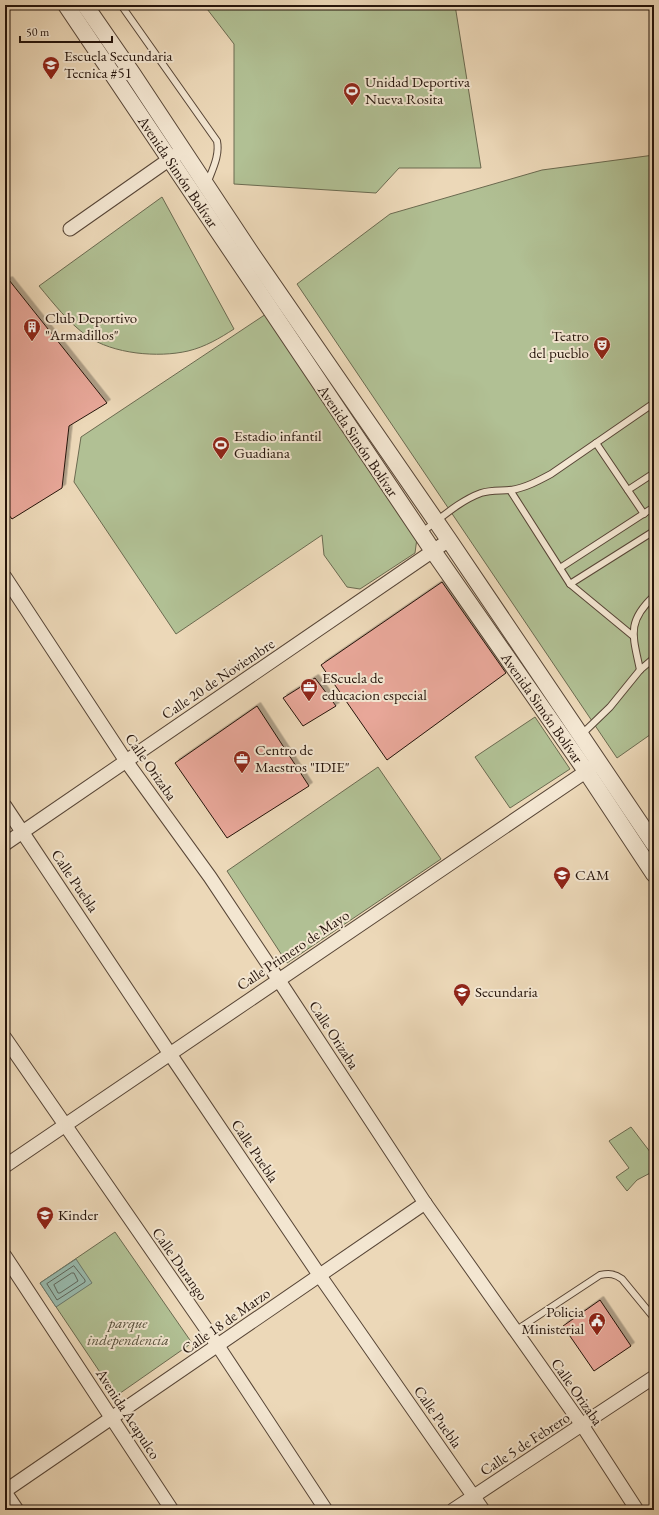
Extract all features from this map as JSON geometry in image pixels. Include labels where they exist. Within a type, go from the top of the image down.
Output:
[{"type":"street","name":"Avenida Simón Bolívar","points":[[66,5],[420,533],[575,741],[599,762],[654,844]]},
{"type":"street","name":"Avenida Simón Bolívar","points":[[85,5],[184,150],[251,253],[449,540],[575,741],[586,771],[654,874]]},
{"type":"street","points":[[70,229],[184,150]]},
{"type":"street","name":"Calle 20 de Noviembre","points":[[5,844],[449,540]]},
{"type":"street","name":"Calle Orizaba","points":[[5,578],[126,761],[210,877],[425,1203],[514,1331],[582,1425],[637,1510]]},
{"type":"street","name":"Calle Primero de Mayo","points":[[5,1166],[599,762]]},
{"type":"street","name":"Calle Puebla","points":[[5,806],[320,1276],[483,1510]]},
{"type":"street","name":"Calle Durango","points":[[5,1038],[64,1126],[218,1346],[326,1510]]},
{"type":"street","name":"Calle 18 de Marzo","points":[[5,1491],[425,1203]]},
{"type":"street","name":"Avenida Acapulco","points":[[5,1256],[172,1510]]},
{"type":"street","name":"Calle 5 de Febrero","points":[[453,1510],[654,1378]]},
{"type":"street","points":[[5,1491],[17,1510]]},
{"type":"lane","points":[[121,5],[217,141],[217,156],[207,185]]},
{"type":"lane","points":[[420,533],[469,498],[481,493],[496,490],[522,488],[537,482],[654,403]]},
{"type":"lane","points":[[596,443],[644,514]]},
{"type":"lane","points":[[628,490],[654,473]]},
{"type":"lane","points":[[510,490],[570,584],[633,636]]},
{"type":"lane","points":[[560,568],[654,507]]},
{"type":"lane","points":[[570,584],[654,531]]},
{"type":"lane","points":[[640,670],[633,636],[634,622],[640,609],[654,596]]},
{"type":"lane","points":[[575,741],[610,707],[640,670],[654,658]]},
{"type":"lane","points":[[514,1331],[600,1275],[608,1274],[616,1275],[622,1279],[654,1318]]},
{"type":"green space","name":"Unidad Deportiva Nueva Rosita","points":[[204,5],[455,5],[481,168],[399,168],[376,193],[234,184],[234,44]]},
{"type":"green space","points":[[654,155],[654,732],[617,758],[297,284],[390,214],[542,170]]},
{"type":"green space","points":[[162,197],[234,329],[206,345],[188,351],[150,354],[122,351],[98,342],[80,331],[39,286]]},
{"type":"green space","name":"Estadio infantil Guadiana","points":[[266,314],[417,538],[415,553],[360,589],[347,587],[324,555],[322,535],[176,634],[74,482],[81,437]]},
{"type":"green space","points":[[535,717],[570,769],[510,808],[475,757]]},
{"type":"green space","points":[[378,767],[441,859],[287,963],[227,871]]},
{"type":"green space","points":[[631,1127],[654,1157],[654,1171],[637,1180],[627,1191],[616,1177],[629,1168],[609,1141]]},
{"type":"green space","name":"parque independencia","points":[[115,1232],[192,1343],[116,1396],[40,1283]]},
{"type":"water","points":[[76,1259],[92,1283],[56,1307],[40,1283]]},
{"type":"building","name":"Club Deportivo \"Armadillos\"","points":[[9,280],[107,403],[69,426],[62,488],[12,519],[5,510],[5,282]]},
{"type":"building","points":[[442,582],[506,673],[387,760],[321,665]]},
{"type":"building","name":"EScuela de educacion especial","points":[[315,678],[336,706],[303,726],[283,698]]},
{"type":"building","name":"Centro de Maestros \"IDIE\"","points":[[257,706],[309,786],[227,838],[175,763]]},
{"type":"building","name":"Policia Ministerial","points":[[600,1300],[631,1346],[594,1371],[563,1326]]},
{"type":"place","name":"Escuela Secundaria Tecnica #51","points":[[51,80]]},
{"type":"place","name":"Unidad Deportiva Nueva Rosita","points":[[352,106]]},
{"type":"place","name":"Club Deportivo \"Armadillos\"","points":[[32,342]]},
{"type":"place","name":"Teatro del pueblo","points":[[602,360]]},
{"type":"place","name":"Estadio infantil Guadiana","points":[[221,460]]},
{"type":"place","name":"EScuela de educacion especial","points":[[309,702]]},
{"type":"place","name":"Centro de Maestros \"IDIE\"","points":[[242,774]]},
{"type":"place","name":"CAM","points":[[562,890]]},
{"type":"place","name":"Secundaria","points":[[462,1007]]},
{"type":"place","name":"Kinder","points":[[45,1230]]},
{"type":"place","name":"Policia Ministerial","points":[[597,1336]]}]
